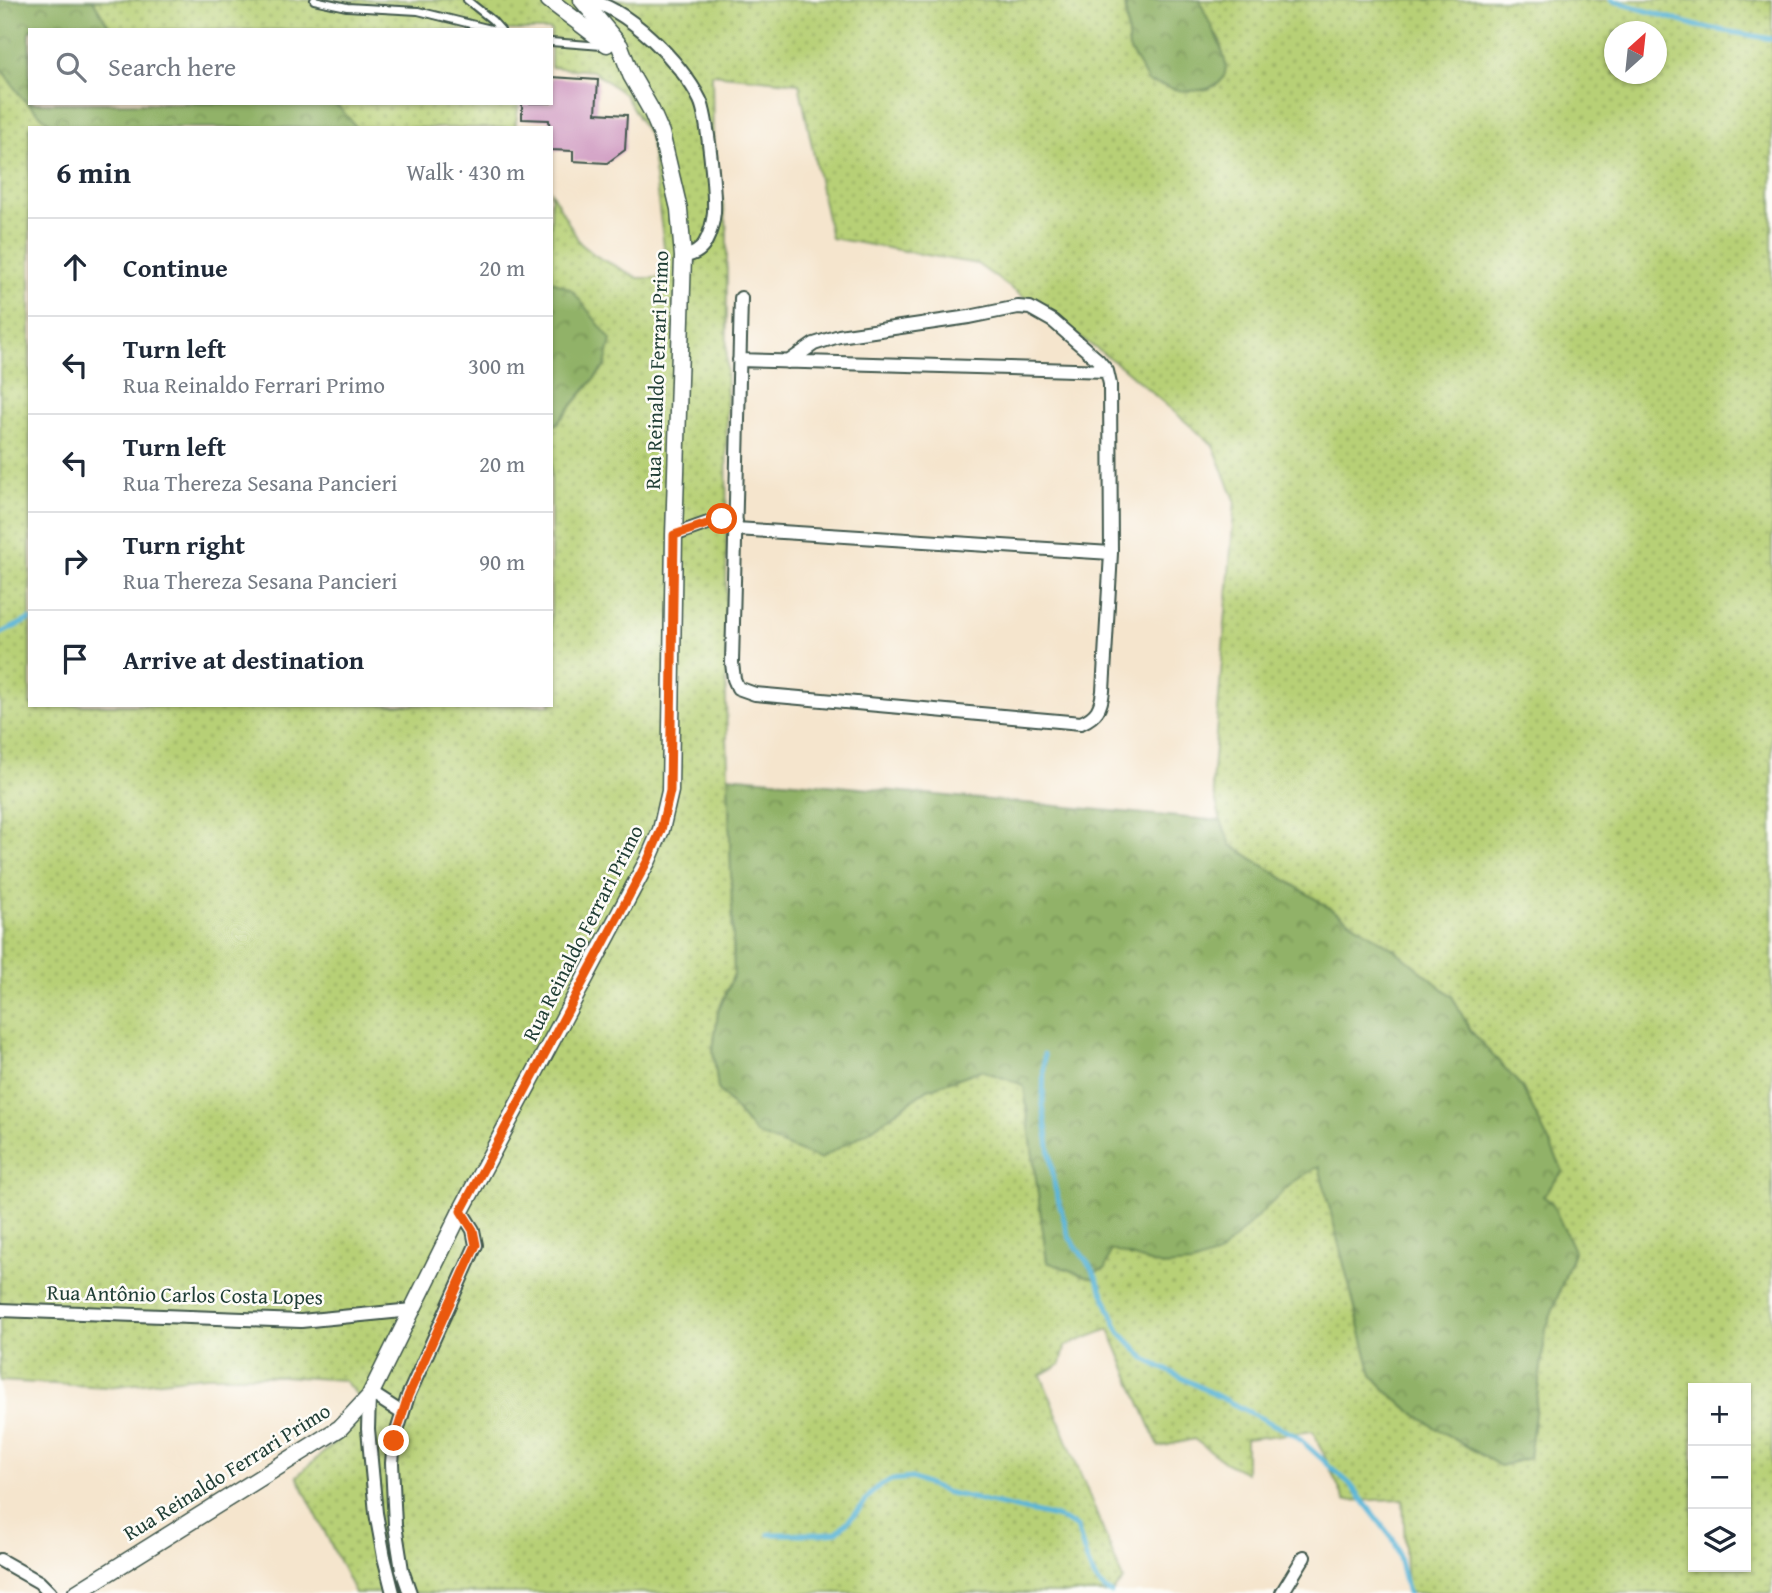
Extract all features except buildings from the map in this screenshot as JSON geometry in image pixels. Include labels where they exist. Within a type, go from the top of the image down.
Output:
[{"type":"street","name":"Rua Reinaldo Ferrari Primo","points":[[549,0],[615,46]]},
{"type":"street","name":"Rua Reinaldo Ferrari Primo","points":[[76,1593],[340,1429],[370,1395],[461,1211],[648,860],[661,830],[670,791],[674,535],[684,257],[678,209],[661,133],[627,62],[584,0]]},
{"type":"street","points":[[584,0],[604,5],[634,23],[690,81],[702,103],[714,210],[706,243],[700,251],[684,257]]},
{"type":"street","points":[[741,298],[732,663],[733,679],[738,688],[755,694],[1081,723],[1095,717],[1102,698],[1111,553],[1111,384],[1107,371],[1098,360],[1053,321],[1030,308],[1018,307],[839,336],[814,344],[788,362]]},
{"type":"street","points":[[739,360],[1107,371]]},
{"type":"street","points":[[674,535],[722,519],[736,525],[1111,553]]},
{"type":"street","points":[[410,1593],[402,1570],[395,1525],[392,1464],[394,1441],[412,1386],[476,1245],[473,1230],[461,1211]]},
{"type":"street","name":"Rua Antônio Carlos Costa Lopes","points":[[0,1310],[301,1321],[412,1310]]},
{"type":"street","points":[[393,1593],[376,1513],[368,1429],[370,1395],[402,1413]]},
{"type":"street","points":[[1282,1593],[1304,1557]]},
{"type":"street","points":[[0,1560],[39,1582],[50,1593]]},
{"type":"lane","points":[[314,0],[347,7],[418,11],[487,28]]},
{"type":"lane","points":[[467,0],[499,28]]},
{"type":"lane","points":[[553,42],[615,46]]},
{"type":"green space","points":[[0,0],[93,0],[110,28],[28,28],[28,103],[0,67]]},
{"type":"green space","points":[[93,0],[1125,0],[1129,49],[1155,83],[1179,90],[1209,89],[1221,42],[1206,18],[1200,0],[1772,0],[1772,1593],[1407,1593],[1403,1499],[1345,1501],[1313,1431],[1246,1439],[1246,1473],[1226,1463],[1194,1439],[1159,1447],[1109,1329],[1065,1346],[1061,1364],[1041,1375],[1123,1580],[1112,1593],[355,1593],[297,1476],[339,1439],[360,1399],[344,1380],[281,1376],[205,1376],[108,1387],[0,1381],[0,67],[28,105],[53,126],[28,126],[28,707],[553,707],[553,425],[557,424],[605,366],[572,290],[553,281],[553,196],[580,243],[596,256],[638,278],[668,278],[650,138],[625,95],[593,71],[553,67],[553,28],[110,28]],"holes":[[[712,74],[799,83],[831,238],[977,264],[1122,367],[1213,445],[1235,500],[1212,784],[1221,822],[1231,845],[1395,950],[1451,996],[1470,1030],[1522,1087],[1563,1171],[1543,1196],[1574,1252],[1546,1329],[1529,1458],[1500,1466],[1416,1415],[1372,1375],[1319,1165],[1293,1182],[1111,1250],[1095,1272],[1096,1279],[1047,1262],[1024,1087],[1021,1084],[981,1070],[928,1089],[869,1131],[819,1159],[756,1134],[718,1088],[713,1050],[718,1012],[734,974],[726,702],[727,228],[713,143]]]},
{"type":"green space","points":[[1125,0],[1200,0],[1224,59],[1225,71],[1221,82],[1208,89],[1186,91],[1149,83],[1129,49]]},
{"type":"green space","points":[[30,105],[335,105],[355,126],[53,126]]},
{"type":"green space","points":[[335,105],[519,105],[515,126],[355,126]]},
{"type":"green space","points":[[553,281],[572,290],[611,340],[605,366],[553,425]]},
{"type":"green space","points":[[728,776],[1221,821],[1231,845],[1395,950],[1452,996],[1470,1030],[1522,1087],[1563,1171],[1543,1196],[1552,1203],[1574,1251],[1546,1329],[1529,1458],[1500,1466],[1416,1415],[1372,1375],[1319,1166],[1293,1182],[1218,1255],[1192,1264],[1162,1266],[1111,1250],[1105,1269],[1095,1272],[1097,1280],[1047,1262],[1024,1087],[1021,1084],[981,1070],[928,1089],[869,1131],[819,1159],[756,1134],[718,1089],[713,1050],[718,1012],[734,974]]},
{"type":"waterway","points":[[1611,0],[1697,26],[1772,39]]},
{"type":"waterway","points":[[0,634],[28,620]]},
{"type":"waterway","points":[[1044,1054],[1043,1105],[1055,1188],[1069,1237],[1093,1270],[1119,1331],[1147,1360],[1296,1436],[1350,1484],[1395,1542],[1408,1593]]},
{"type":"waterway","points":[[769,1534],[837,1532],[876,1488],[891,1480],[912,1478],[945,1492],[1056,1517],[1077,1527],[1092,1574],[1097,1582],[1111,1593]]},
{"type":"route","points":[[394,1441],[408,1396],[476,1245],[473,1230],[461,1211],[648,860],[661,830],[670,791],[674,535],[722,519]]}]
